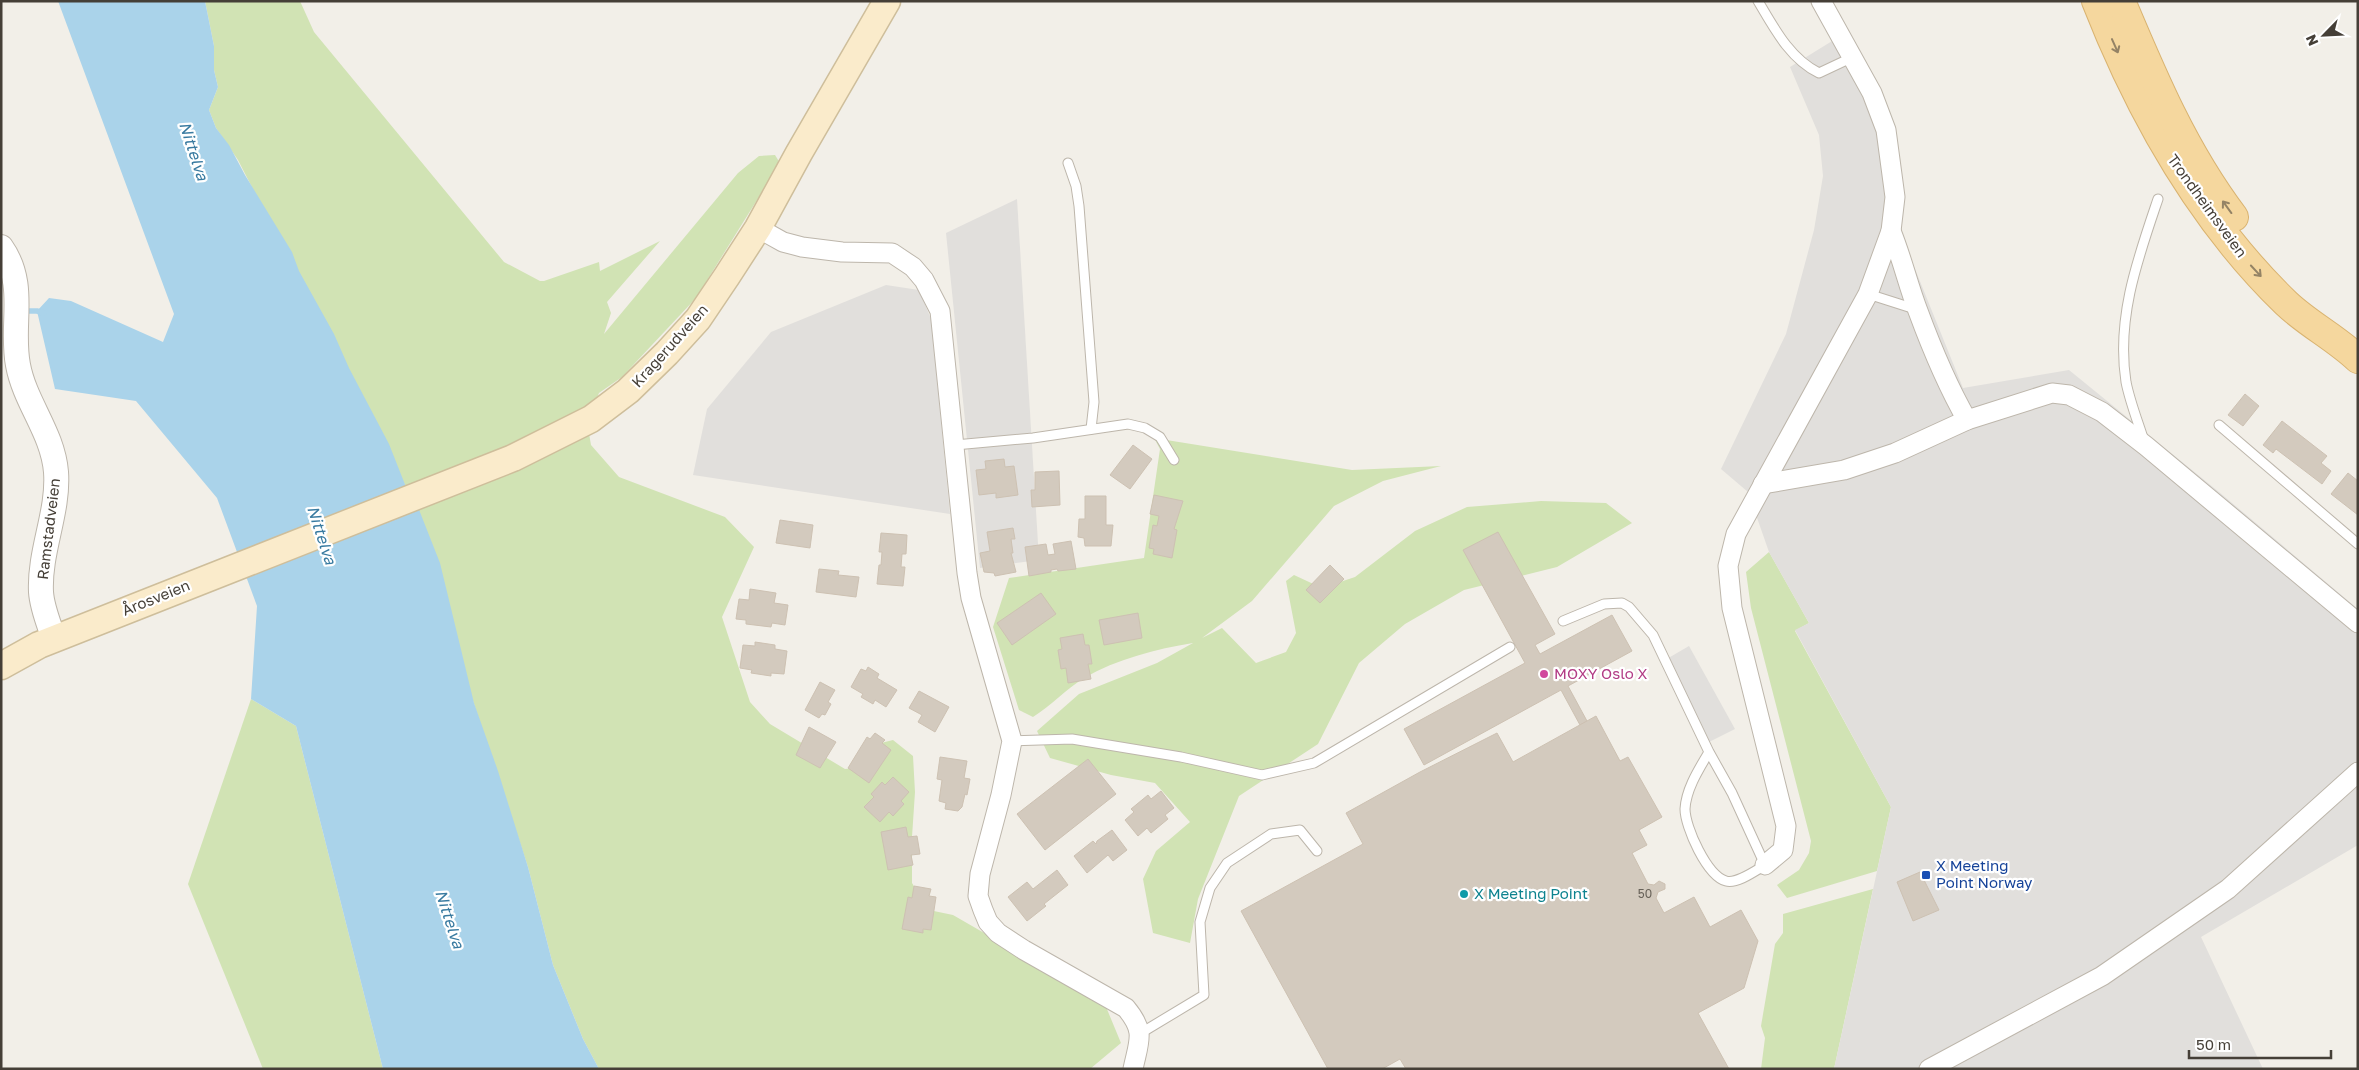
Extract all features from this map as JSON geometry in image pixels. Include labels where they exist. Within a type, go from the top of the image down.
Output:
[{"type":"main road","name":"Kragerudveien","points":[[314,537],[513,458],[582,423],[628,391],[698,319],[758,228],[799,152],[887,1]]},
{"type":"main road","name":"Trondheimsveien","points":[[2096,1],[2139,100],[2166,151],[2202,204],[2233,245],[2288,304],[2353,355]]},
{"type":"main road","name":"Trondheimsveien","points":[[2121,1],[2171,116],[2217,193],[2257,246],[2353,355]]},
{"type":"main road","name":"Årosveien","points":[[1,666],[54,640],[314,537]]},
{"type":"street","points":[[1765,865],[1783,850],[1786,826],[1732,608],[1728,566],[1736,534],[1868,294],[1891,232],[1895,197],[1886,130],[1872,93],[1854,57],[1821,1]]},
{"type":"street","points":[[758,228],[783,242],[802,247],[842,252],[892,253],[913,267],[932,292],[940,311],[968,582],[1012,740],[1001,794],[980,874],[978,896],[988,922],[998,933],[1024,950],[1126,1008],[1135,1018],[1141,1033],[1133,1069]]},
{"type":"street","points":[[1891,232],[1902,259],[1918,310],[1950,390],[1967,420]]},
{"type":"street","name":"Ramstadveien","points":[[1,247],[13,270],[18,314],[16,346],[20,376],[32,409],[50,442],[56,471],[55,505],[41,576],[41,594],[54,640]]},
{"type":"street","points":[[1763,484],[1844,470],[1895,453],[1967,420],[2052,393],[2069,394],[2102,412],[2146,446],[2358,623]]},
{"type":"street","points":[[1929,1069],[2102,976],[2228,890],[2358,772]]},
{"type":"lane","points":[[1758,1],[1778,35],[1804,66],[1819,73],[1854,57]]},
{"type":"lane","points":[[1068,163],[1076,186],[1079,206],[1094,402],[1091,429]]},
{"type":"lane","points":[[2146,446],[2127,384],[2123,357],[2123,329],[2140,254],[2158,199]]},
{"type":"lane","points":[[1868,294],[1918,310]]},
{"type":"lane","points":[[955,445],[1033,438],[1120,424],[1145,428],[1160,437],[1174,460]]},
{"type":"lane","points":[[2219,425],[2358,544]]},
{"type":"lane","points":[[1564,621],[1604,604],[1622,603],[1629,607],[1653,635],[1709,752],[1732,793],[1765,865],[1738,879],[1727,882],[1716,876],[1708,865],[1688,828],[1685,808],[1694,778],[1709,752]]},
{"type":"lane","points":[[1012,740],[1072,739],[1181,757],[1262,775],[1314,763],[1510,647]]},
{"type":"lane","points":[[1141,1033],[1204,995],[1200,922],[1210,888],[1227,863],[1271,834],[1300,830],[1317,851]]},
{"type":"green space","points":[[205,1],[300,1],[314,32],[504,262],[540,281],[599,262],[600,271],[660,241],[607,302],[611,313],[604,334],[738,173],[759,156],[775,155],[780,163],[696,298],[622,377],[599,393],[587,422],[591,445],[619,477],[725,517],[754,547],[722,617],[750,702],[770,724],[845,769],[861,767],[881,743],[893,740],[913,756],[915,792],[912,837],[912,883],[929,910],[953,915],[1104,1002],[1121,1043],[1090,1069],[599,1069],[583,1039],[553,965],[528,867],[474,704],[406,487],[238,160],[216,128],[209,110],[218,87],[214,70],[214,46]]},
{"type":"green space","points":[[1154,438],[1352,470],[1441,466],[1383,481],[1334,506],[1252,601],[1202,638],[1222,628],[1256,663],[1286,652],[1296,633],[1286,581],[1294,575],[1322,588],[1355,577],[1415,531],[1467,507],[1541,501],[1606,503],[1632,523],[1557,567],[1464,590],[1405,624],[1359,663],[1318,744],[1239,796],[1198,899],[1190,943],[1153,933],[1143,879],[1156,851],[1190,822],[1155,783],[1111,775],[1050,758],[1037,731],[1079,694],[1157,663],[1193,643],[1137,656],[1097,671],[1077,682],[1033,717],[1019,710],[993,627],[1009,578],[1144,558],[1160,449]]},
{"type":"green space","points":[[1769,552],[1809,623],[1795,631],[1891,807],[1877,871],[1787,898],[1777,885],[1799,870],[1809,853],[1811,841],[1751,608],[1746,572]]},
{"type":"green space","points":[[251,699],[296,726],[383,1069],[263,1069],[188,884]]},
{"type":"green space","points":[[1873,889],[1834,1069],[1761,1069],[1765,1038],[1761,1026],[1775,944],[1783,933],[1783,914]]},
{"type":"shaded area","points":[[1837,38],[1880,122],[1888,202],[1963,388],[2069,370],[2219,492],[2358,609],[2358,845],[2201,937],[2263,1069],[1834,1069],[1891,807],[1795,630],[1809,623],[1769,552],[1748,492],[1721,469],[1786,334],[1814,230],[1823,176],[1819,135],[1790,67]]},
{"type":"shaded area","points":[[1017,199],[1039,560],[980,568],[946,233]]},
{"type":"shaded area","points":[[886,285],[919,290],[931,319],[950,514],[693,475],[707,409],[771,332]]},
{"type":"shaded area","points":[[1689,646],[1735,729],[1705,744],[1665,660]]},
{"type":"water","name":"Nittelva","points":[[58,1],[205,1],[214,46],[214,70],[218,87],[209,110],[216,128],[229,145],[292,252],[299,271],[334,334],[349,368],[389,444],[406,487],[416,502],[440,563],[474,703],[498,771],[528,867],[553,965],[583,1039],[599,1069],[383,1069],[296,726],[251,699],[257,606],[217,498],[136,401],[55,389],[37,311],[49,298],[71,301],[163,342],[174,314]]},
{"type":"building","points":[[2245,394],[2259,406],[2243,426],[2228,415]]},
{"type":"building","points":[[2282,421],[2327,456],[2321,463],[2331,471],[2322,484],[2276,449],[2273,453],[2263,445]]},
{"type":"building","points":[[1133,445],[1152,459],[1130,489],[1110,475]]},
{"type":"building","points":[[1004,459],[1005,467],[1014,466],[1018,495],[996,498],[996,493],[979,495],[976,470],[986,469],[985,461]]},
{"type":"building","points":[[1059,471],[1060,505],[1032,507],[1031,490],[1035,490],[1035,472]]},
{"type":"building","points":[[2348,473],[2358,481],[2358,515],[2331,494]]},
{"type":"building","points":[[1154,495],[1183,501],[1174,529],[1177,530],[1172,558],[1153,554],[1154,549],[1149,548],[1153,525],[1157,526],[1159,516],[1150,514]]},
{"type":"building","points":[[1085,496],[1106,496],[1106,525],[1113,525],[1111,546],[1085,546],[1084,538],[1078,537],[1079,519],[1085,519]]},
{"type":"building","points":[[780,520],[813,525],[810,548],[776,543]]},
{"type":"building","points":[[1013,528],[1015,539],[1011,539],[1013,553],[1011,553],[1016,572],[995,576],[994,573],[984,572],[980,553],[990,551],[987,532]]},
{"type":"building","points":[[1498,532],[1555,634],[1535,645],[1540,654],[1612,615],[1632,651],[1568,686],[1587,721],[1580,725],[1561,690],[1424,765],[1404,729],[1525,663],[1463,550]]},
{"type":"building","points":[[881,533],[907,535],[906,554],[902,554],[901,567],[905,567],[903,586],[877,584],[879,565],[881,565],[882,552],[879,552]]},
{"type":"building","points":[[1071,541],[1076,569],[1058,571],[1057,569],[1029,576],[1025,547],[1046,544],[1048,555],[1055,554],[1053,544]]},
{"type":"building","points":[[1330,565],[1344,579],[1320,603],[1306,590]]},
{"type":"building","points":[[819,569],[839,571],[838,575],[859,577],[856,597],[816,592]]},
{"type":"building","points":[[750,589],[776,593],[774,603],[788,605],[785,625],[772,623],[771,627],[746,624],[746,620],[736,619],[739,599],[749,600]]},
{"type":"building","points":[[1041,593],[1056,614],[1012,645],[997,623]]},
{"type":"building","points":[[1138,613],[1142,638],[1104,645],[1099,620]]},
{"type":"building","points":[[1083,634],[1085,645],[1089,645],[1092,664],[1088,664],[1091,679],[1068,683],[1066,668],[1061,669],[1058,650],[1062,649],[1060,638]]},
{"type":"building","points":[[755,642],[775,645],[775,649],[787,651],[784,674],[771,673],[771,676],[751,673],[752,670],[740,668],[743,645],[755,646]]},
{"type":"building","points":[[868,667],[879,674],[877,678],[897,690],[886,707],[875,700],[873,704],[861,697],[863,694],[851,687],[861,669],[866,671]]},
{"type":"building","points":[[820,682],[835,690],[828,702],[831,704],[825,715],[822,714],[819,718],[805,710]]},
{"type":"building","points":[[919,691],[949,707],[935,732],[918,722],[922,715],[909,708]]},
{"type":"building","name":"X Meeting Point","points":[[1596,716],[1620,761],[1628,757],[1662,817],[1639,830],[1647,845],[1632,853],[1648,884],[1654,885],[1659,881],[1665,884],[1665,889],[1658,892],[1656,898],[1664,913],[1694,897],[1710,927],[1741,910],[1758,941],[1744,988],[1698,1013],[1729,1069],[1406,1069],[1400,1059],[1382,1069],[1328,1069],[1241,911],[1363,844],[1346,813],[1420,772],[1497,733],[1513,762]]},
{"type":"building","points":[[809,727],[836,742],[820,768],[796,755]]},
{"type":"building","points":[[875,733],[885,740],[882,743],[891,750],[869,783],[848,768],[867,737],[870,739]]},
{"type":"building","points":[[940,757],[967,761],[964,778],[970,779],[967,795],[965,794],[962,807],[958,811],[945,809],[946,803],[939,801],[942,780],[937,779]]},
{"type":"building","points":[[1088,759],[1116,794],[1045,850],[1017,814]]},
{"type":"building","points":[[893,777],[909,792],[901,801],[904,804],[893,816],[889,812],[880,822],[864,807],[874,797],[871,794],[882,782],[885,785]]},
{"type":"building","points":[[1161,791],[1174,808],[1165,815],[1168,819],[1151,833],[1147,828],[1138,836],[1125,820],[1134,812],[1131,809],[1148,795],[1151,799]]},
{"type":"building","points":[[906,827],[908,837],[917,836],[920,854],[911,855],[913,865],[888,870],[881,832]]},
{"type":"building","points":[[1112,830],[1127,850],[1113,861],[1108,855],[1087,873],[1074,856],[1093,841],[1096,844],[1097,841]]},
{"type":"building","points":[[1057,870],[1068,885],[1044,904],[1046,906],[1027,921],[1008,897],[1027,882],[1033,889]]},
{"type":"building","points":[[1920,872],[1939,910],[1913,921],[1897,882]]},
{"type":"building","points":[[914,886],[931,889],[929,896],[936,897],[931,930],[923,929],[923,933],[902,929],[908,897],[912,898]]},
{"type":"waterway","points":[[21,311],[44,313]]},
{"type":"place","name":"MOXY Oslo X","points":[[1544,674]]},
{"type":"place","name":"X Meeting Point Norway","points":[[1926,875]]},
{"type":"place","name":"X Meeting Point","points":[[1464,894]]}]
